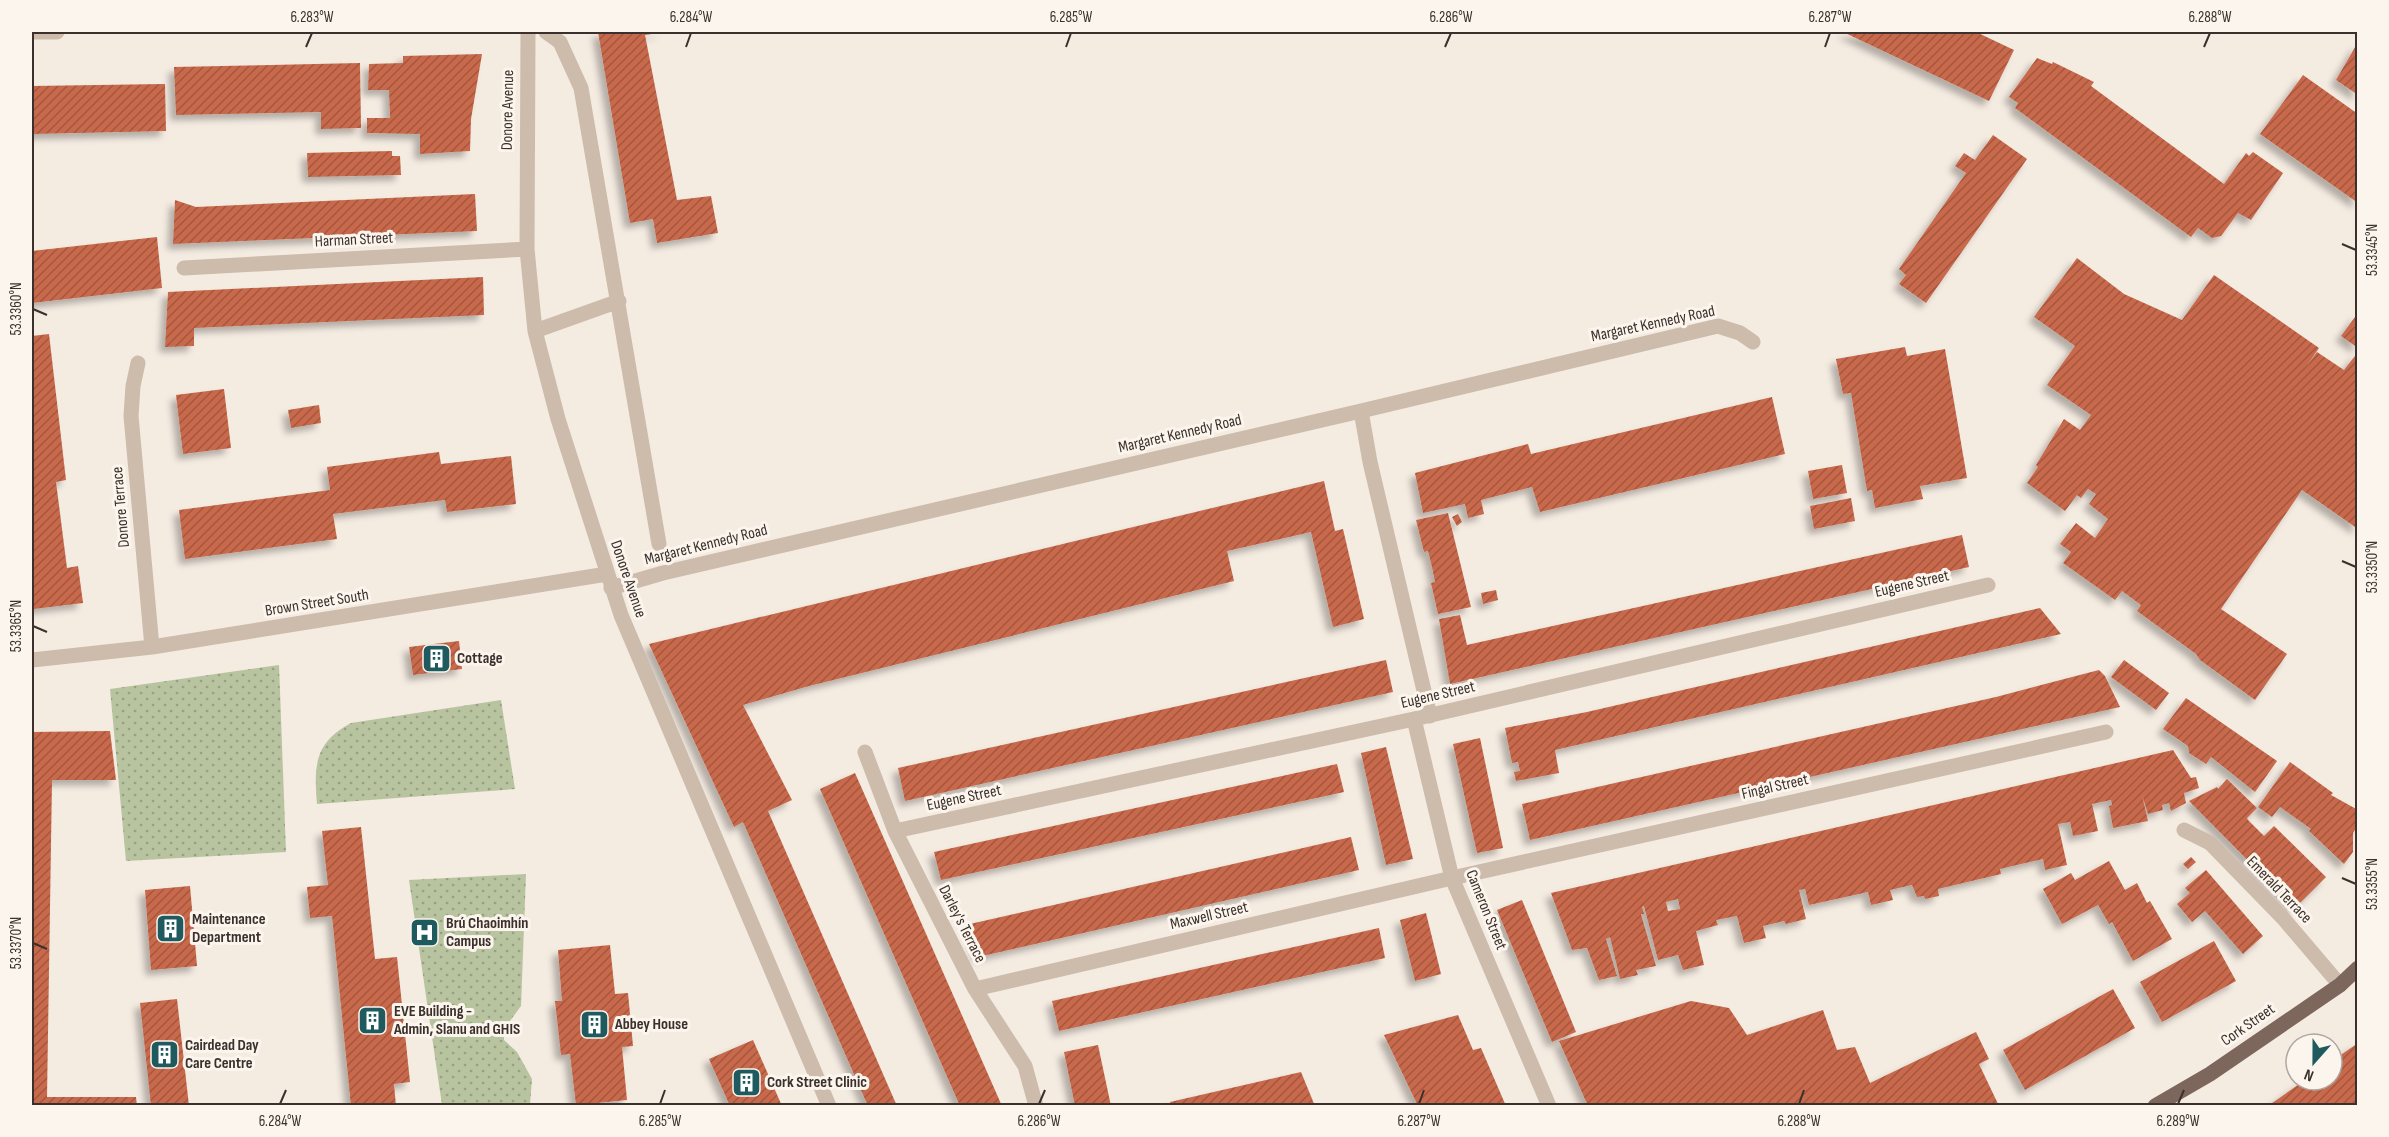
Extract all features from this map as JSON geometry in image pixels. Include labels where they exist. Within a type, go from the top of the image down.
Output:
[{"type":"main road","name":"Cork Street","points":[[2155,1106],[2210,1074],[2340,985],[2358,968]]},
{"type":"street","points":[[32,32],[57,32]]},
{"type":"street","name":"Donore Avenue","points":[[528,32],[526,249],[535,331],[558,419],[609,581],[640,661],[829,1106]]},
{"type":"street","points":[[546,32],[560,42],[581,88],[659,544]]},
{"type":"street","name":"Harman Street","points":[[184,268],[526,249]]},
{"type":"street","points":[[535,331],[619,301]]},
{"type":"street","name":"Margaret Kennedy Road","points":[[609,581],[675,570],[1718,326],[1740,333],[1754,342]]},
{"type":"street","name":"Donore Terrace","points":[[138,363],[133,386],[131,416],[152,647]]},
{"type":"street","points":[[1361,411],[1370,462],[1430,716]]},
{"type":"street","name":"Brown Street South","points":[[32,660],[152,647],[609,581]]},
{"type":"street","name":"Eugene Street","points":[[895,831],[1430,716],[1988,585]]},
{"type":"street","name":"Cameron Street","points":[[1414,719],[1452,878],[1549,1106]]},
{"type":"street","name":"Fingal Street","points":[[1452,878],[2106,732]]},
{"type":"street","name":"Darley's Terrace","points":[[866,752],[895,831],[975,989],[1024,1066],[1035,1106]]},
{"type":"street","name":"Emerald Terrace","points":[[2184,830],[2210,843],[2283,918],[2340,985]]},
{"type":"street","name":"Maxwell Street","points":[[975,989],[1452,878]]},
{"type":"green space","points":[[279,665],[286,852],[126,861],[110,689]]},
{"type":"green space","points":[[501,700],[515,789],[317,804],[317,767],[323,747],[351,723]]},
{"type":"green space","points":[[526,874],[521,1006],[504,1029],[504,1040],[517,1052],[532,1079],[530,1105],[442,1105],[409,880]]},
{"type":"building","points":[[598,32],[665,32],[645,35],[677,200],[711,196],[718,233],[657,243],[653,219],[630,223]]},
{"type":"building","points":[[1843,32],[1976,32],[2014,50],[1989,101]]},
{"type":"building","points":[[2358,42],[2358,95],[2336,80]]},
{"type":"building","points":[[482,54],[471,119],[470,151],[420,154],[420,134],[367,133],[367,118],[390,118],[389,90],[368,90],[369,64],[403,63],[403,56]]},
{"type":"building","points":[[2037,58],[2052,64],[2053,62],[2094,82],[2091,86],[2224,184],[2246,153],[2249,156],[2253,152],[2283,173],[2251,220],[2238,213],[2221,236],[2212,238],[2198,228],[2191,237],[2015,108],[2018,103],[2009,97]]},
{"type":"building","points":[[360,63],[361,128],[321,129],[321,112],[176,115],[174,67]]},
{"type":"building","points":[[2303,75],[2358,114],[2358,203],[2260,134]]},
{"type":"building","points":[[165,84],[166,131],[32,134],[32,86]]},
{"type":"building","points":[[1993,135],[2027,159],[1926,303],[1899,284],[1906,275],[1899,269],[1966,173],[1955,166],[1964,153],[1975,160]]},
{"type":"building","points":[[392,151],[392,156],[400,156],[401,175],[308,177],[307,153]]},
{"type":"building","points":[[475,194],[477,231],[173,244],[175,200],[196,207]]},
{"type":"building","points":[[157,237],[162,288],[32,303],[32,251]]},
{"type":"building","points":[[2077,258],[2124,294],[2182,320],[2214,275],[2319,348],[2304,370],[2317,352],[2344,370],[2358,352],[2358,529],[2302,490],[2221,609],[2287,654],[2255,700],[2137,611],[2141,605],[2122,591],[2115,600],[2063,563],[2071,552],[2060,544],[2076,523],[2095,538],[2108,519],[2089,504],[2096,494],[2088,489],[2081,498],[2077,495],[2065,511],[2027,483],[2064,419],[2080,430],[2091,415],[2047,385],[2075,346],[2034,317]]},
{"type":"building","points":[[483,277],[484,315],[194,328],[194,346],[165,347],[168,292]]},
{"type":"building","points":[[2358,313],[2358,348],[2341,336]]},
{"type":"building","points":[[49,334],[66,480],[56,482],[67,568],[78,566],[83,603],[34,609],[32,587],[32,336]]},
{"type":"building","points":[[1905,347],[1907,356],[1945,349],[1967,478],[1920,486],[1923,499],[1875,508],[1872,490],[1867,491],[1851,393],[1843,394],[1836,359]]},
{"type":"building","points":[[224,389],[231,448],[183,454],[176,395]]},
{"type":"building","points":[[1772,397],[1785,454],[1540,512],[1532,487],[1481,500],[1484,514],[1468,518],[1465,504],[1423,513],[1415,473],[1528,444],[1531,454]]},
{"type":"building","points":[[319,405],[321,423],[291,428],[288,410]]},
{"type":"building","points":[[439,452],[441,464],[511,456],[516,504],[447,512],[445,500],[333,514],[337,539],[185,559],[179,510],[330,490],[327,467]]},
{"type":"building","points":[[1842,465],[1847,493],[1813,499],[1808,471]]},
{"type":"building","points":[[1324,481],[1335,531],[1343,529],[1364,619],[1333,627],[1311,532],[1227,551],[1234,581],[809,686],[743,705],[792,800],[768,811],[897,1106],[868,1106],[743,822],[734,827],[649,644]]},
{"type":"building","points":[[1851,498],[1855,521],[1814,529],[1810,506]]},
{"type":"building","points":[[1448,513],[1471,607],[1438,614],[1431,583],[1435,582],[1432,567],[1428,551],[1424,552],[1416,520]]},
{"type":"building","points":[[1458,514],[1462,522],[1457,526],[1452,517]]},
{"type":"building","points":[[1962,535],[1969,567],[1450,684],[1439,619],[1460,615],[1467,645]]},
{"type":"building","points":[[1496,590],[1498,600],[1483,604],[1481,593]]},
{"type":"building","points":[[2040,608],[2061,634],[1555,750],[1559,773],[1516,781],[1514,772],[1520,771],[1518,762],[1512,763],[1505,728],[1587,712]]},
{"type":"building","name":"Cottage","points":[[459,641],[462,669],[413,675],[409,647]]},
{"type":"building","points":[[1386,660],[1393,692],[905,801],[898,768]]},
{"type":"building","points":[[2124,660],[2169,693],[2156,710],[2111,677]]},
{"type":"building","points":[[2099,670],[2105,676],[2120,707],[1530,840],[1522,804],[1996,697]]},
{"type":"building","points":[[2186,698],[2277,761],[2255,792],[2211,757],[2206,764],[2189,753],[2188,746],[2163,729]]},
{"type":"building","points":[[110,731],[116,780],[52,780],[47,1097],[136,1097],[137,1106],[32,1106],[32,732]]},
{"type":"building","points":[[1480,738],[1503,848],[1477,853],[1453,744]]},
{"type":"building","points":[[1386,747],[1413,859],[1386,865],[1361,753]]},
{"type":"building","points":[[2173,750],[2191,778],[2196,777],[2199,788],[2184,793],[2186,803],[2171,811],[2169,803],[2162,805],[2163,810],[2148,814],[2142,795],[2148,821],[2113,828],[2109,806],[2112,805],[2111,800],[2092,804],[2098,831],[2073,836],[2070,822],[2058,824],[2067,865],[2045,870],[2043,859],[2000,869],[2001,874],[1938,889],[1939,896],[1925,899],[1924,896],[1917,897],[1912,885],[1890,890],[1893,900],[1871,905],[1868,892],[1809,905],[1805,889],[1799,890],[1806,919],[1763,926],[1766,938],[1744,943],[1737,916],[1716,920],[1718,925],[1696,931],[1704,965],[1683,970],[1678,955],[1658,960],[1644,906],[1642,907],[1644,914],[1641,914],[1656,966],[1636,970],[1638,975],[1620,979],[1610,937],[1606,939],[1617,976],[1599,980],[1587,948],[1572,950],[1551,893]],"holes":[[[1678,899],[1680,909],[1668,911],[1666,902]]]},
{"type":"building","points":[[2290,762],[2333,793],[2331,795],[2358,810],[2358,825],[2353,833],[2353,852],[2344,864],[2309,831],[2311,829],[2280,807],[2272,817],[2258,807]]},
{"type":"building","points":[[1337,764],[1344,792],[941,880],[934,852]]},
{"type":"building","points":[[855,773],[1002,1106],[960,1106],[820,789]]},
{"type":"building","points":[[2227,779],[2257,808],[2247,818],[2264,836],[2274,826],[2326,877],[2295,908],[2189,801],[2217,787],[2218,789]]},
{"type":"building","name":"EVE Building - Admin, Slanu and GHIS","points":[[361,827],[375,959],[397,957],[410,1082],[394,1084],[396,1106],[351,1106],[332,916],[310,918],[307,887],[328,885],[322,831]]},
{"type":"building","points":[[1351,837],[1359,870],[978,957],[970,924]]},
{"type":"building","points":[[2191,857],[2196,862],[2188,869],[2183,864]]},
{"type":"building","points":[[2109,861],[2125,890],[2137,883],[2147,903],[2150,901],[2172,939],[2133,961],[2112,922],[2109,924],[2098,905],[2062,924],[2043,889],[2071,873],[2075,880]]},
{"type":"building","points":[[2206,870],[2263,936],[2243,954],[2205,911],[2192,922],[2177,904],[2190,893],[2185,888]]},
{"type":"building","name":"Maintenance Department","points":[[190,886],[197,966],[151,970],[145,890]]},
{"type":"building","points":[[1522,900],[1576,1032],[1552,1042],[1497,910]]},
{"type":"building","points":[[1426,913],[1441,974],[1415,981],[1400,920]]},
{"type":"building","points":[[1379,928],[1385,958],[1059,1031],[1052,1001]]},
{"type":"building","points":[[2214,941],[2236,981],[2162,1022],[2140,982]]},
{"type":"building","name":"Abbey House","points":[[610,945],[615,994],[628,993],[633,1046],[622,1047],[627,1100],[576,1105],[570,1054],[561,1055],[555,1001],[562,1001],[558,950]]},
{"type":"building","points":[[2113,989],[2135,1028],[2025,1090],[2003,1050]]},
{"type":"building","name":"Cairdead Day Care Centre","points":[[177,999],[189,1106],[151,1106],[140,1003]]},
{"type":"building","points":[[1691,1001],[1729,1008],[1747,1035],[1823,1010],[1837,1050],[1855,1047],[1870,1083],[1976,1032],[1989,1059],[1979,1064],[1999,1106],[1588,1106],[1559,1041]]},
{"type":"building","points":[[1458,1015],[1473,1050],[1481,1048],[1506,1106],[1418,1106],[1384,1035]]},
{"type":"building","name":"Cork Street Clinic","points":[[753,1040],[782,1106],[730,1106],[709,1059]]},
{"type":"building","points":[[2358,1043],[2358,1106],[2268,1106],[2288,1092],[2344,1092],[2344,1053]]},
{"type":"building","points":[[1098,1045],[1111,1106],[1075,1106],[1064,1052]]},
{"type":"building","points":[[1301,1072],[1315,1106],[1171,1106],[1170,1102]]},
{"type":"place","name":"Cottage","points":[[436,658]]},
{"type":"place","name":"Maintenance Department","points":[[171,928]]},
{"type":"place","name":"Brú Chaoimhín Campus","points":[[425,932]]},
{"type":"place","name":"EVE Building - Admin, Slanu and GHIS","points":[[373,1020]]},
{"type":"place","name":"Abbey House","points":[[594,1024]]},
{"type":"place","name":"Cairdead Day Care Centre","points":[[164,1054]]},
{"type":"place","name":"Cork Street Clinic","points":[[746,1082]]}]
